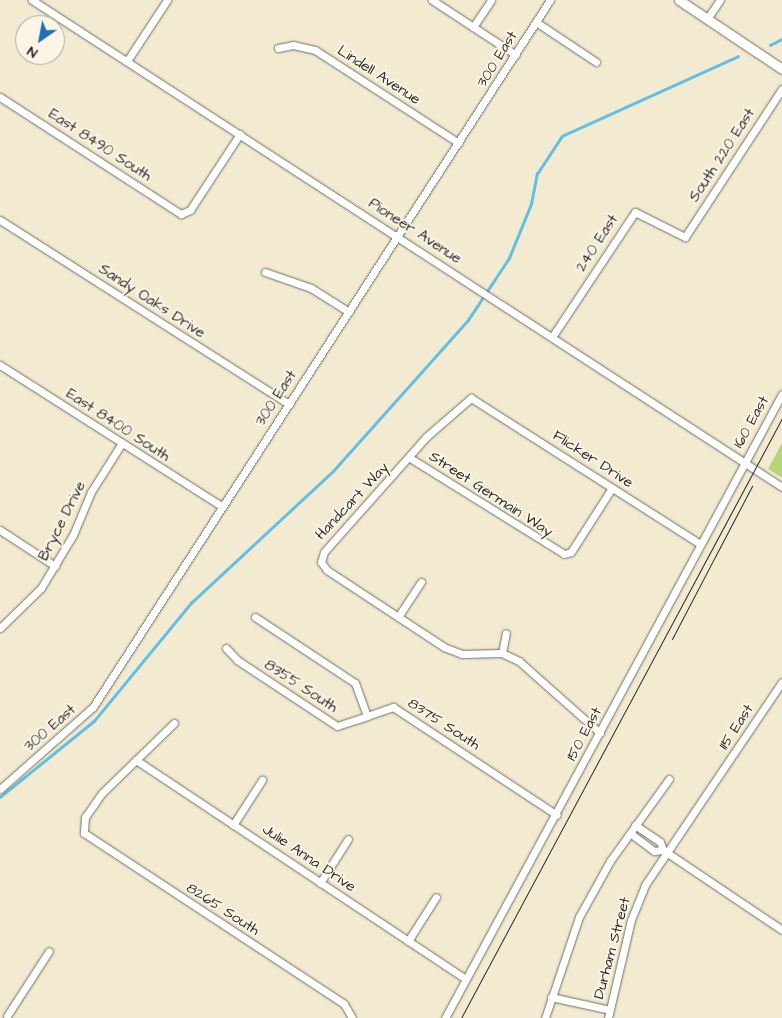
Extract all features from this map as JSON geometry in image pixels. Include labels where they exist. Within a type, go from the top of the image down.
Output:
[{"type":"street","name":"Pioneer Avenue","points":[[32,0],[782,486]]},
{"type":"street","points":[[127,61],[167,0]]},
{"type":"street","points":[[432,0],[516,54]]},
{"type":"street","points":[[474,27],[491,0]]},
{"type":"street","name":"300 East","points":[[0,789],[87,714],[399,237],[550,0]]},
{"type":"street","points":[[679,0],[782,70]]},
{"type":"street","points":[[707,19],[720,0]]},
{"type":"street","points":[[536,22],[596,62]]},
{"type":"street","name":"Lindell Avenue","points":[[278,48],[299,45],[315,50],[459,143]]},
{"type":"street","name":"South 220 East","points":[[685,237],[782,89]]},
{"type":"street","name":"East 8490 South","points":[[0,97],[185,214],[240,134]]},
{"type":"street","name":"240 East","points":[[552,338],[635,212],[685,237]]},
{"type":"street","name":"Sandy Oaks Drive","points":[[0,220],[288,404]]},
{"type":"street","points":[[265,272],[312,288],[349,312]]},
{"type":"street","name":"East 8400 South","points":[[0,364],[222,507]]},
{"type":"street","name":"160 East","points":[[745,462],[782,394]]},
{"type":"street","name":"Handcart Way","points":[[471,398],[459,404],[327,547],[321,562],[398,617],[453,652],[502,652]]},
{"type":"street","name":"Flicker Drive","points":[[471,398],[700,544]]},
{"type":"street","name":"Bryce Drive","points":[[0,628],[32,600],[55,566],[91,492],[122,444]]},
{"type":"street","name":"Street Germain Way","points":[[410,458],[564,554],[571,552],[612,488]]},
{"type":"street","name":"150 East","points":[[445,1018],[557,816],[745,462]]},
{"type":"street","points":[[0,530],[55,566]]},
{"type":"street","points":[[398,617],[421,582]]},
{"type":"street","points":[[255,616],[355,683],[367,716]]},
{"type":"street","points":[[506,633],[502,652],[569,701],[585,724],[600,733]]},
{"type":"street","name":"8355 South","points":[[226,648],[237,660],[337,726],[367,716]]},
{"type":"street","name":"115 East","points":[[713,788],[782,682]]},
{"type":"street","name":"8375 South","points":[[367,716],[393,707],[557,816]]},
{"type":"street","points":[[136,760],[174,723]]},
{"type":"street","name":"Julie Anna Drive","points":[[136,760],[466,980]]},
{"type":"street","name":"8265 South","points":[[136,760],[96,799],[82,828],[91,840],[352,1014]]},
{"type":"street","points":[[545,1018],[550,997],[578,917],[630,834],[669,779]]},
{"type":"street","points":[[233,825],[262,780]]},
{"type":"street","name":"Durham Street","points":[[608,1018],[637,902],[664,851],[713,788]]},
{"type":"street","points":[[636,825],[660,842],[664,851],[782,930]]},
{"type":"street","points":[[630,834],[654,851],[664,851]]},
{"type":"street","points":[[320,882],[348,839]]},
{"type":"street","points":[[408,941],[436,897]]},
{"type":"street","points":[[0,1011],[9,1017],[49,951]]},
{"type":"street","points":[[550,997],[610,1010]]},
{"type":"green space","points":[[782,443],[782,477],[781,477],[768,469]]},
{"type":"waterway","points":[[770,45],[782,39]]},
{"type":"waterway","points":[[0,797],[94,721],[191,603],[333,471],[468,320],[509,258],[531,204],[537,174],[562,136],[738,56]]},
{"type":"tram line","points":[[461,1018],[782,418]]},
{"type":"tram line","points":[[672,639],[752,486]]}]
